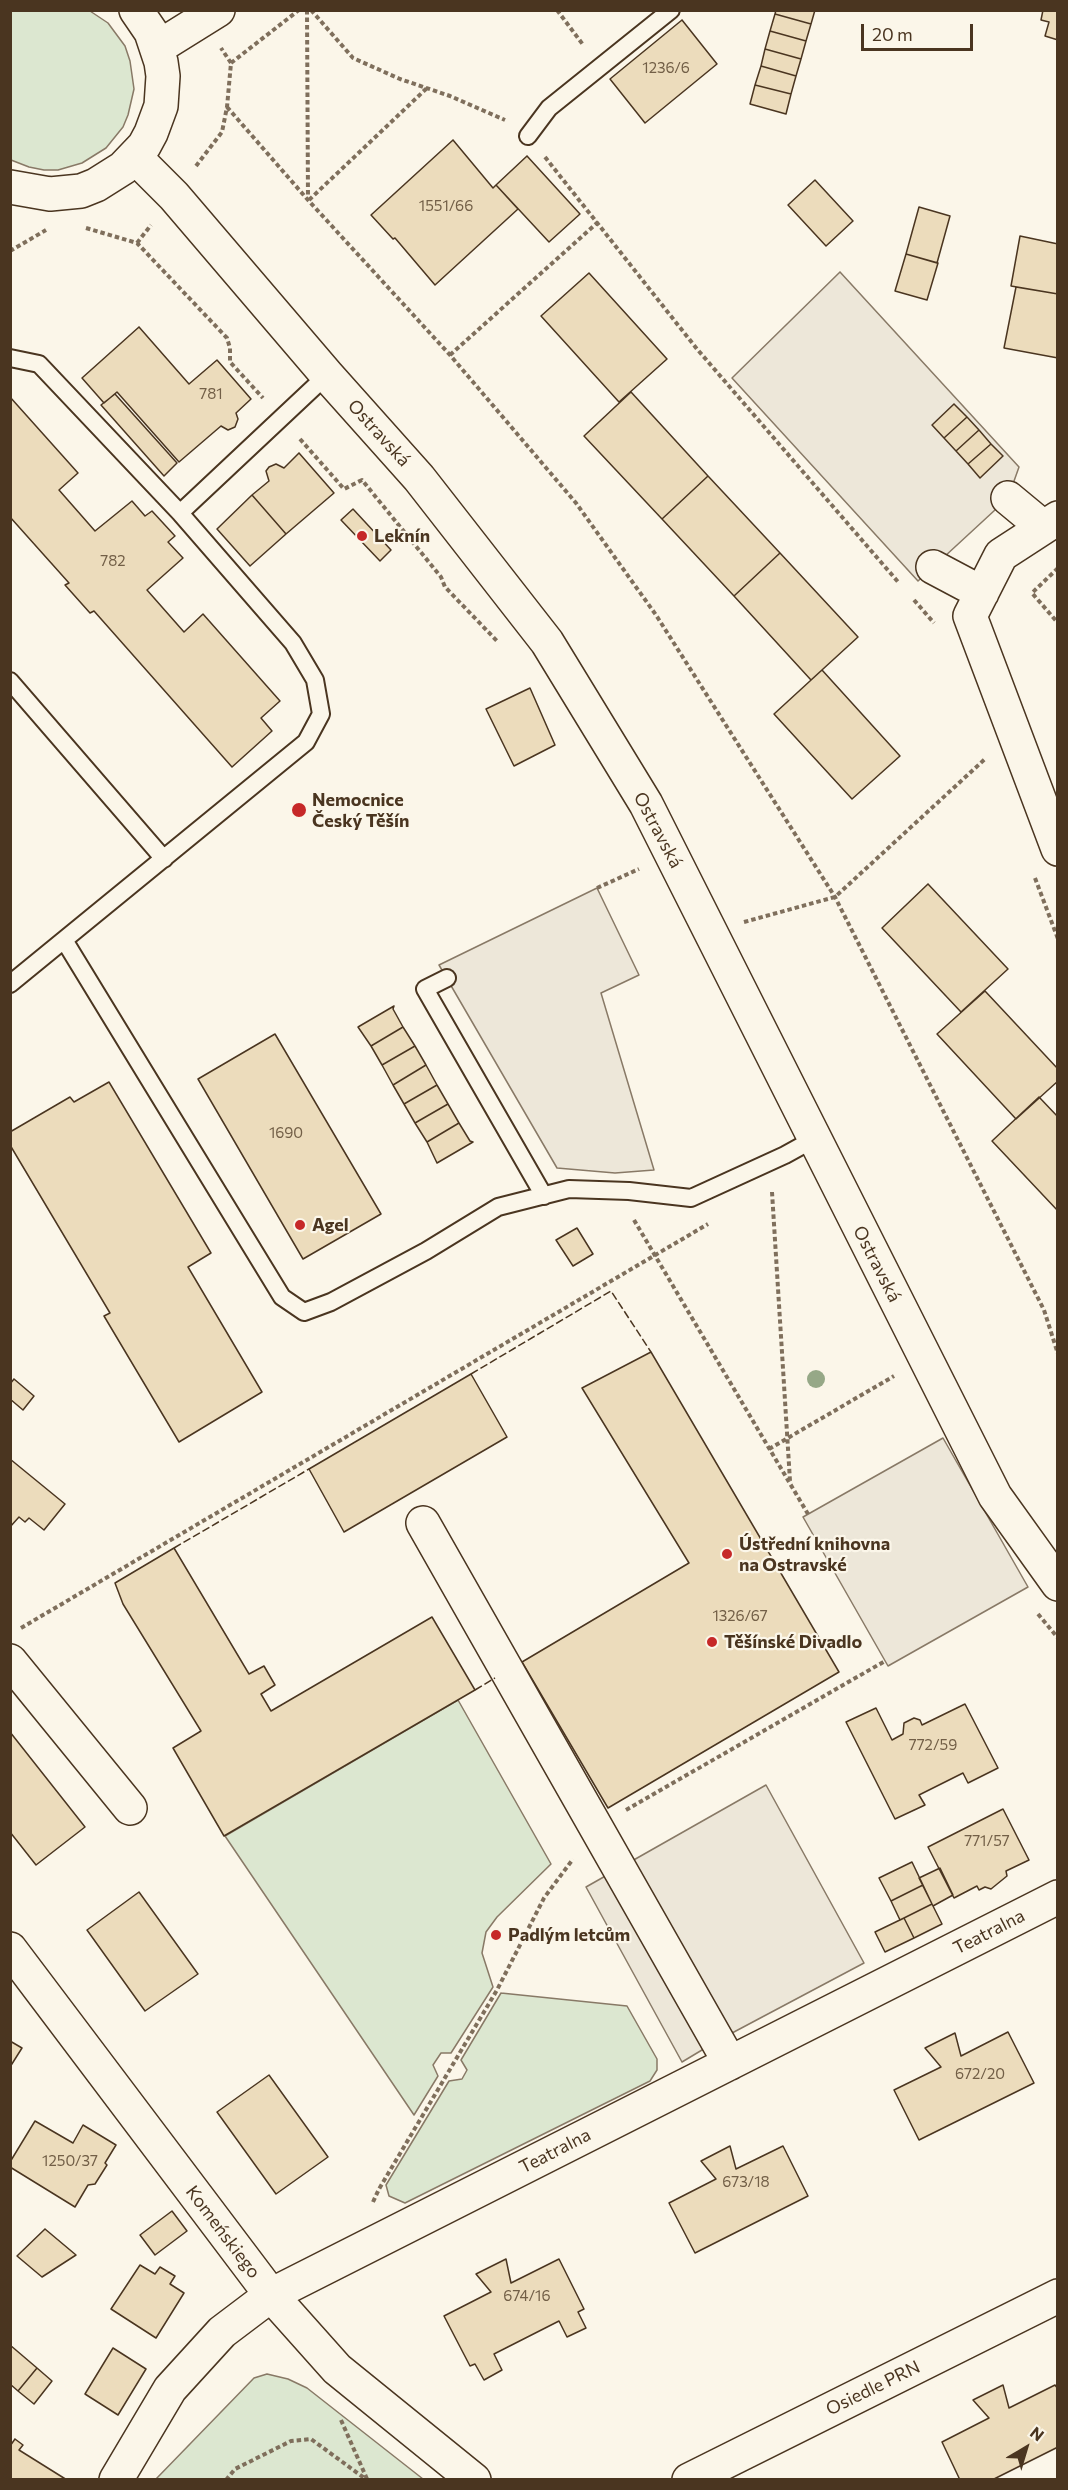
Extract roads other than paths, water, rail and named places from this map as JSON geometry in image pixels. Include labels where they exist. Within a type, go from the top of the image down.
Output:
[{"type":"street","points":[[10,187],[50,194],[81,190],[110,177],[135,157],[151,133],[161,106],[163,76],[151,32],[136,10]]},
{"type":"street","points":[[157,48],[211,16]]},
{"type":"street","name":"Ostravská","points":[[135,157],[174,196],[327,375],[419,478],[547,642],[646,804],[995,1496],[1058,1584]]},
{"type":"street","points":[[1008,498],[1050,522],[1001,555],[970,616],[1058,849]]},
{"type":"street","points":[[933,567],[982,593]]},
{"type":"street","points":[[423,1523],[730,2062]]},
{"type":"street","points":[[10,1661],[130,1808]]},
{"type":"street","name":"Teatralna","points":[[116,2480],[170,2389],[222,2332],[270,2295],[1058,1897]]},
{"type":"street","name":"Komeńskiego","points":[[10,1949],[270,2295],[337,2369],[474,2480]]},
{"type":"street","name":"Osiedle PRN","points":[[689,2480],[1058,2296]]},
{"type":"lane","points":[[528,136],[549,108],[671,10]]},
{"type":"lane","points":[[10,358],[39,364],[180,513],[293,643],[315,680],[321,714],[306,742],[10,984]]},
{"type":"lane","points":[[180,513],[327,375]]},
{"type":"lane","points":[[10,681],[164,859]]},
{"type":"lane","points":[[64,940],[282,1297],[304,1312],[331,1302],[426,1251],[498,1208],[569,1189],[616,1190],[691,1198],[785,1155],[814,1139]]},
{"type":"lane","points":[[447,978],[425,989],[544,1196]]},
{"type":"place","name":"Leknín","points":[[362,536]]},
{"type":"place","name":"Nemocnice Český Těšín","points":[[299,810]]},
{"type":"place","name":"Agel","points":[[300,1225]]},
{"type":"place","name":"Ústřední knihovna na Ostravské","points":[[727,1554]]},
{"type":"place","name":"Těšínské Divadlo","points":[[712,1642]]},
{"type":"place","name":"Padlým letcům","points":[[496,1935]]}]
